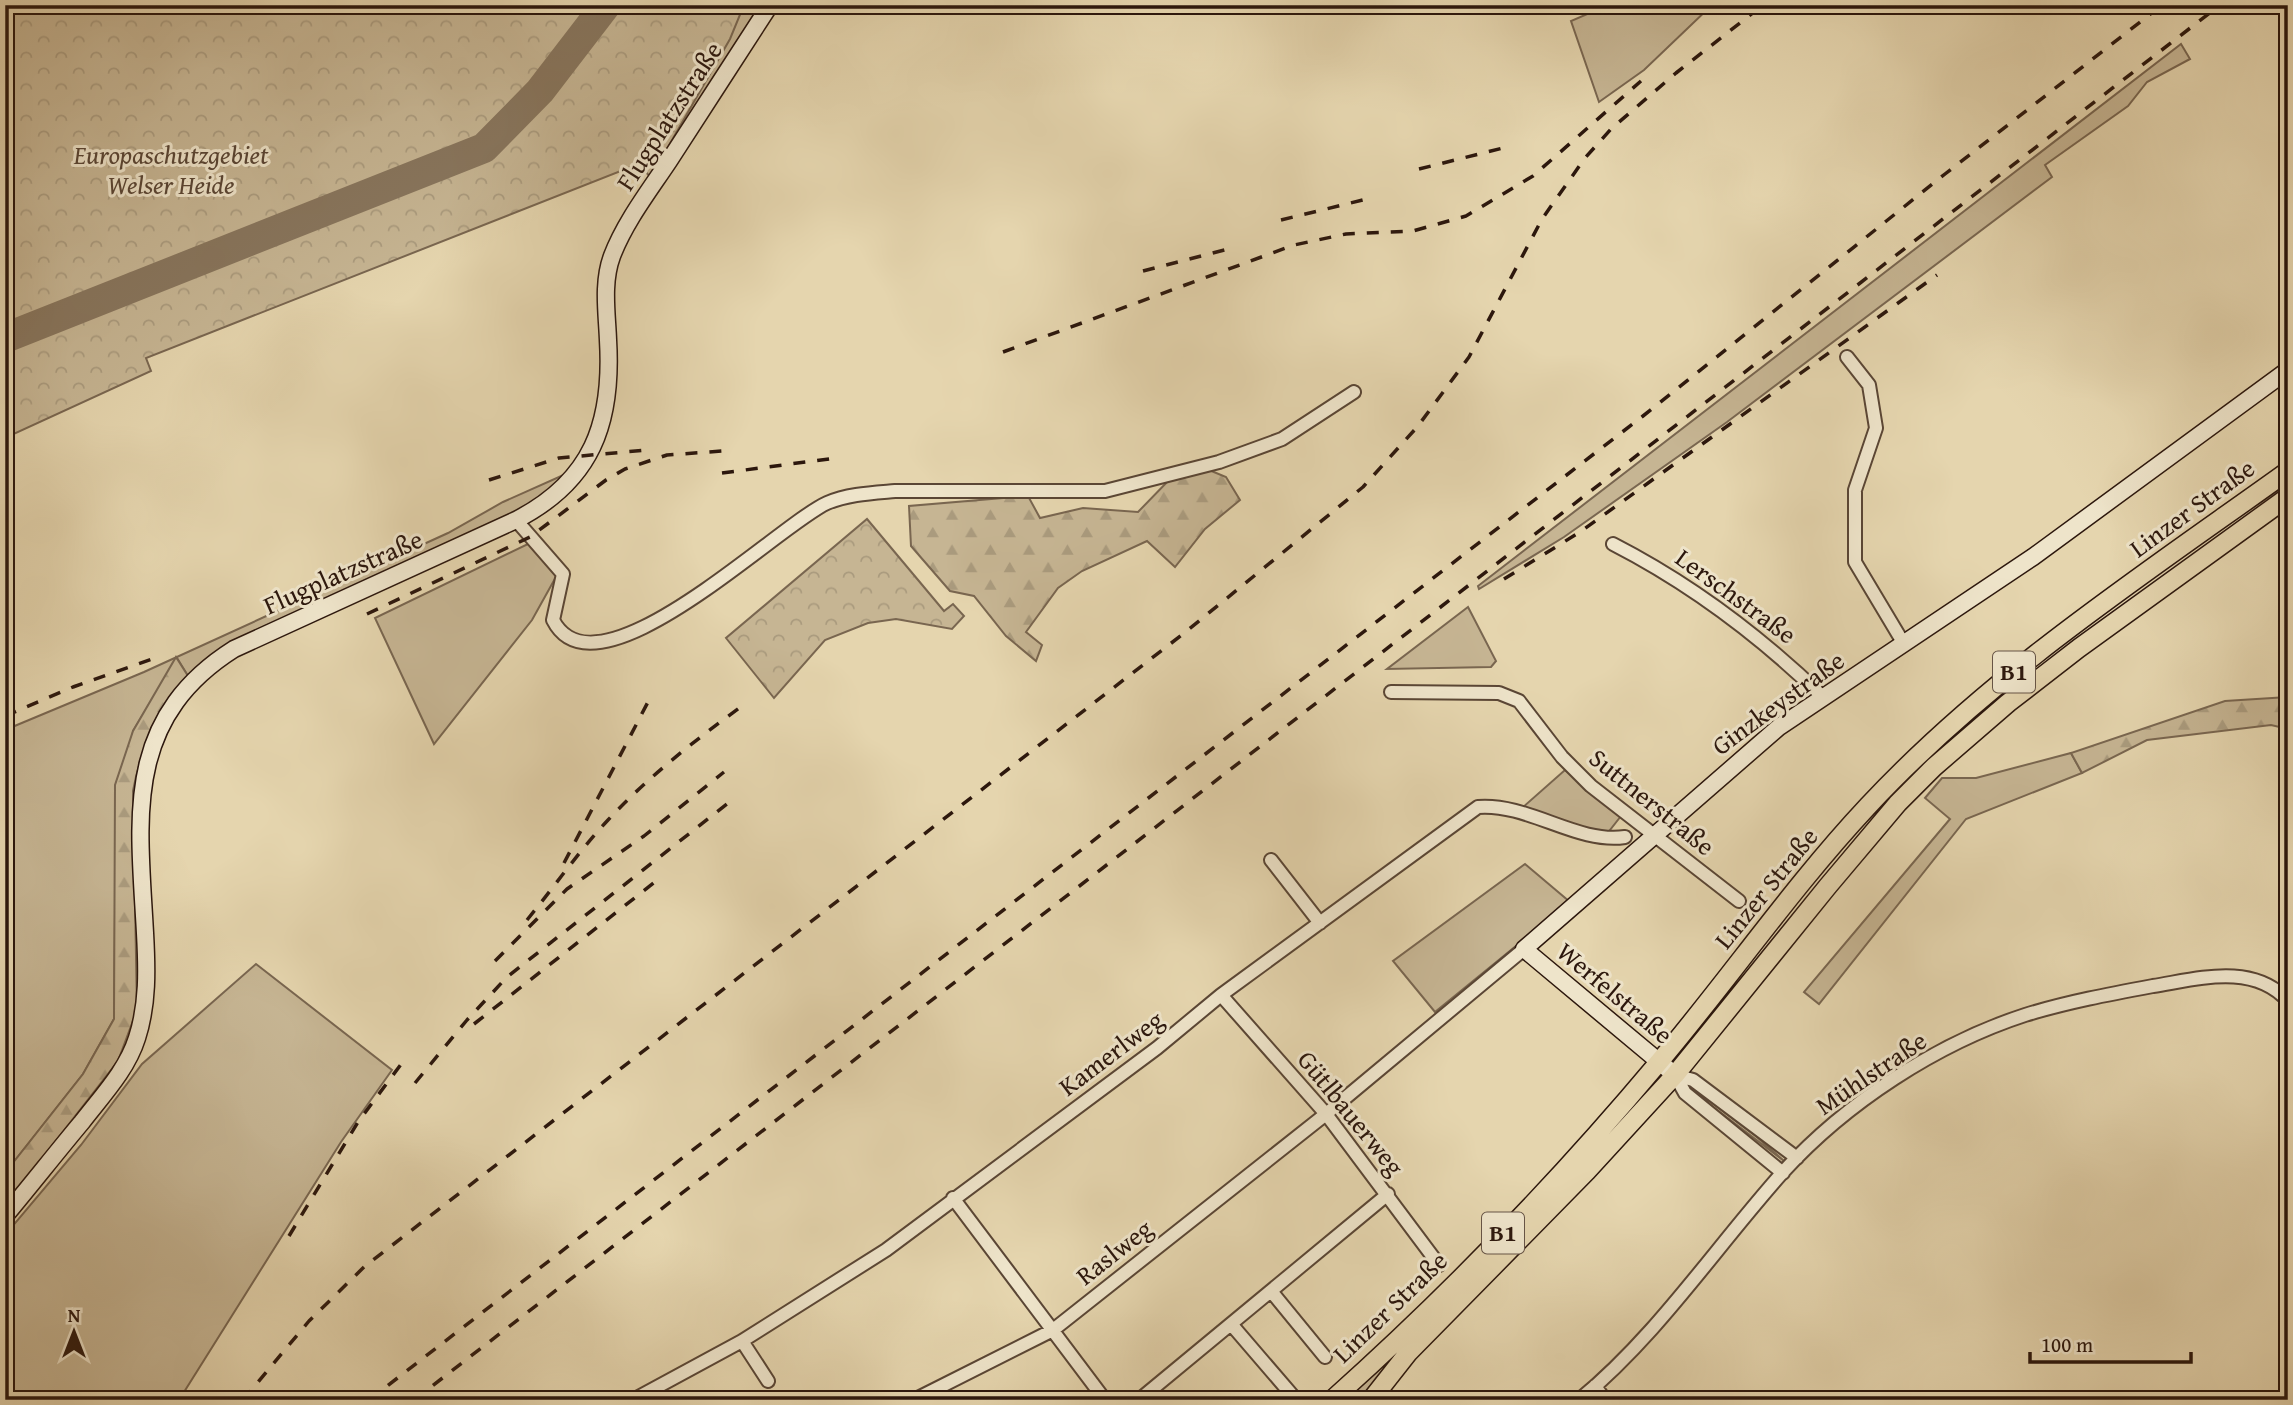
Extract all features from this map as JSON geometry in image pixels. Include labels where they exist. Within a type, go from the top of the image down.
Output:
[{"type":"main road","name":"Linzer Straße","points":[[1334,1397],[1511,1226],[1659,1062],[1817,865],[1921,752],[2001,682],[2288,471]]},
{"type":"main road","name":"Linzer Straße","points":[[1371,1400],[1408,1353],[1587,1171],[1675,1075],[1828,886],[1898,803],[1934,767],[2008,703],[2069,656],[2288,497]]},
{"type":"street","name":"Flugplatzstraße","points":[[5,1216],[113,1082],[136,1041],[147,985],[139,823],[142,786],[156,736],[170,710],[203,672],[234,649],[516,520],[554,498],[569,483],[590,454],[603,422],[608,391],[606,295],[612,257],[639,206],[770,5]]},
{"type":"street","points":[[1847,357],[1869,386],[1876,428],[1856,490],[1855,562],[1904,644]]},
{"type":"street","name":"Ginzkeystraße","points":[[1326,1114],[1524,949],[1739,759],[1823,697],[2033,557],[2288,370]]},
{"type":"street","points":[[516,520],[563,574],[555,598],[553,620],[567,638],[582,643],[646,628],[700,596],[788,526],[828,503],[861,494],[895,491],[1105,491],[1219,462],[1282,439],[1354,393]]},
{"type":"street","name":"Lerschstraße","points":[[1613,544],[1665,570],[1793,668],[1823,697]]},
{"type":"street","name":"Suttnerstraße","points":[[1391,692],[1499,693],[1519,701],[1562,757],[1591,786],[1739,901]]},
{"type":"street","name":"Kamerlweg","points":[[633,1400],[742,1341],[851,1273],[1478,807],[1493,806],[1516,811],[1606,840],[1625,837]]},
{"type":"street","points":[[1271,860],[1320,923]]},
{"type":"street","name":"Werfelstraße","points":[[1524,949],[1675,1075],[1685,1093],[1783,1173]]},
{"type":"street","name":"Mühlstraße","points":[[1579,1400],[1643,1339],[1797,1158],[1850,1111],[1881,1089],[1955,1045],[2024,1016],[2104,995],[2228,975],[2266,984],[2288,1001]]},
{"type":"street","name":"Gütlbauerweg","points":[[1222,995],[1326,1114],[1334,1129],[1388,1194],[1439,1265]]},
{"type":"street","name":"Werfelstraße","points":[[1675,1075],[1693,1080],[1797,1158]]},
{"type":"street","name":"Raslweg","points":[[914,1400],[1054,1330],[1326,1114]]},
{"type":"street","points":[[1139,1400],[1388,1194]]},
{"type":"street","points":[[953,1198],[1105,1400]]},
{"type":"street","points":[[1271,1291],[1325,1357]]},
{"type":"street","points":[[1231,1324],[1292,1395]]},
{"type":"street","points":[[742,1341],[768,1381]]},
{"type":"street","points":[[1595,1386],[1605,1400]]},
{"type":"green space","name":"Europaschutzgebiet Welser Heide","points":[[5,5],[744,5],[730,39],[664,154],[146,358],[151,371],[5,438]]},
{"type":"green space","points":[[731,5],[760,5],[652,179],[636,161]]},
{"type":"green space","points":[[1608,5],[1712,5],[1644,70],[1599,102],[1571,21]]},
{"type":"green space","points":[[2181,44],[2190,59],[2147,82],[2128,106],[2045,165],[2052,177],[1727,422],[1564,537],[1479,589],[1478,586]]},
{"type":"green space","points":[[1209,470],[1226,477],[1240,500],[1205,529],[1175,567],[1147,541],[1082,571],[1058,588],[1026,632],[1042,645],[1036,661],[1006,636],[974,596],[950,591],[911,546],[909,506],[1028,496],[1040,518],[1083,508],[1138,512],[1172,477]]},
{"type":"green space","points":[[568,473],[529,507],[259,629],[215,653],[188,676],[177,658],[133,731],[115,914],[114,1019],[83,1074],[5,1173],[5,730],[144,672],[448,533],[503,502]]},
{"type":"green space","points":[[867,519],[944,611],[953,604],[964,616],[952,629],[896,619],[868,623],[825,640],[774,698],[726,638]]},
{"type":"green space","points":[[530,543],[557,575],[532,620],[434,744],[375,618]]},
{"type":"green space","points":[[1468,607],[1496,661],[1491,667],[1387,669]]},
{"type":"green space","points":[[176,657],[188,676],[146,743],[133,791],[137,1010],[118,1061],[5,1206],[5,1173],[83,1074],[114,1019],[115,785],[133,731]]},
{"type":"green space","points":[[2288,697],[2288,729],[2271,725],[2147,740],[2082,773],[2071,753],[2225,701]]},
{"type":"green space","points":[[2071,753],[2082,773],[1966,819],[1819,1004],[1804,992],[1950,819],[1925,798],[1942,778],[1976,778]]},
{"type":"green space","points":[[1565,770],[1621,816],[1606,835],[1522,808]]},
{"type":"green space","points":[[1525,864],[1570,902],[1435,1012],[1393,961]]},
{"type":"green space","points":[[256,964],[392,1070],[341,1142],[179,1400],[5,1400],[5,1235],[81,1145],[142,1064]]},
{"type":"green space","points":[[1689,1085],[1757,1137],[1784,1161],[1687,1087]]},
{"type":"green space","points":[[1452,1292],[1362,1400],[1344,1400]]},
{"type":"taxiway","points":[[5,338],[484,148],[540,91],[606,5]]},
{"type":"railway","points":[[243,1400],[309,1321],[364,1267],[1183,634],[1363,487],[1418,426],[1469,357],[1542,219],[1585,158],[1611,129],[1676,73],[1763,5]]},
{"type":"railway","points":[[369,1400],[1643,416],[1945,174],[2162,5]]},
{"type":"railway","points":[[414,1400],[2220,5]]},
{"type":"railway","points":[[1003,352],[1294,245],[1346,234],[1413,231],[1466,216],[1533,176],[1641,81]]},
{"type":"railway","points":[[1419,169],[1507,147]]},
{"type":"railway","points":[[1281,220],[1371,198]]},
{"type":"railway","points":[[1143,271],[1232,248]]},
{"type":"railway","points":[[1504,579],[1580,532],[1937,275]]},
{"type":"railway","points":[[489,480],[559,458],[647,450]]},
{"type":"railway","points":[[367,614],[530,537],[606,480],[625,469],[667,455],[723,451]]},
{"type":"railway","points":[[722,473],[836,458]]},
{"type":"railway","points":[[5,716],[73,687],[152,659]]},
{"type":"railway","points":[[564,863],[648,702]]},
{"type":"railway","points":[[527,920],[587,844],[623,804],[672,760],[742,706]]},
{"type":"railway","points":[[495,961],[567,889],[644,836],[724,772]]},
{"type":"railway","points":[[415,1083],[507,977],[732,800]]},
{"type":"railway","points":[[474,1024],[660,878]]},
{"type":"railway","points":[[289,1236],[358,1122],[405,1059]]}]
